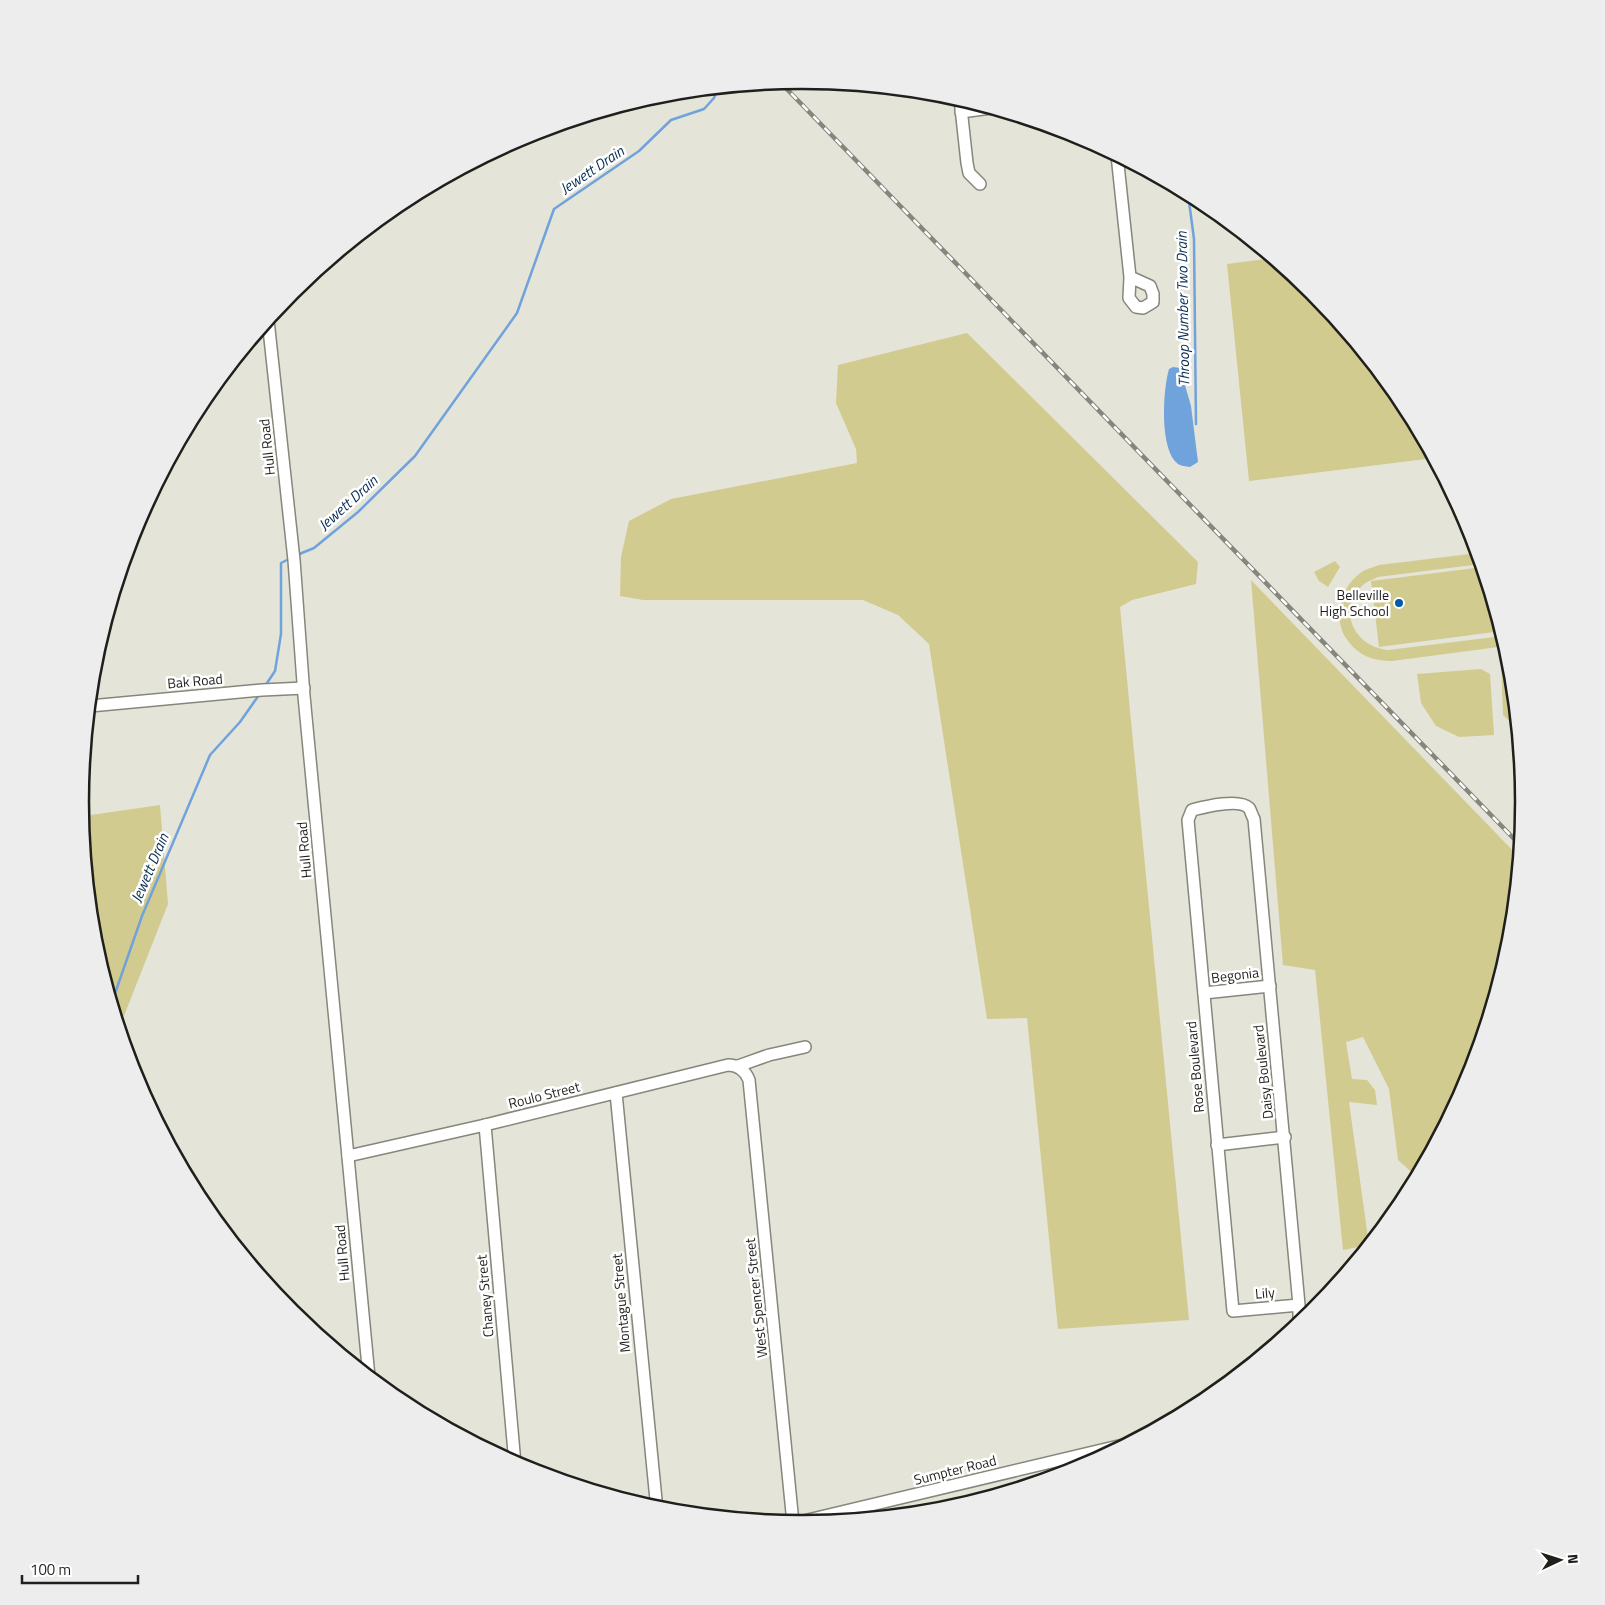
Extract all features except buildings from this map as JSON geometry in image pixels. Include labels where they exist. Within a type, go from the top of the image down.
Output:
[{"type":"street","points":[[961,107],[969,173],[980,184]]},
{"type":"street","points":[[961,112],[975,110]]},
{"type":"street","points":[[1118,162],[1130,277]]},
{"type":"street","name":"Hull Road","points":[[269,329],[294,560],[304,688],[368,1369]]},
{"type":"street","name":"Bak Road","points":[[96,705],[262,690],[304,688]]},
{"type":"street","name":"Daisy Boulevard","points":[[1188,820],[1192,810],[1208,806],[1232,804],[1244,804],[1250,809],[1252,816],[1285,1137],[1299,1315]]},
{"type":"street","name":"Rose Boulevard","points":[[1188,820],[1233,1311]]},
{"type":"street","name":"Begonia","points":[[1204,994],[1270,986]]},
{"type":"street","name":"Roulo Street","points":[[348,1156],[485,1125],[728,1065],[741,1069],[769,1055],[805,1047]]},
{"type":"street","name":"West Spencer Street","points":[[741,1069],[749,1080],[791,1516]]},
{"type":"street","name":"Montague Street","points":[[616,1092],[656,1501]]},
{"type":"street","name":"Chaney Street","points":[[485,1125],[514,1455]]},
{"type":"street","points":[[1217,1145],[1285,1137]]},
{"type":"street","name":"Lily","points":[[1233,1311],[1299,1305]]},
{"type":"street","name":"Sumpter Road","points":[[842,1515],[1102,1450]]},
{"type":"shaded area","points":[[1265,259],[1307,298],[1369,368],[1396,406],[1428,459],[1249,481],[1227,264]]},
{"type":"shaded area","points":[[967,333],[1198,562],[1196,584],[1132,600],[1120,607],[1189,1320],[1058,1329],[1027,1018],[987,1019],[929,644],[898,615],[863,600],[643,600],[620,596],[621,557],[629,521],[671,499],[857,463],[856,449],[836,403],[838,365]]},
{"type":"shaded area","points":[[1471,554],[1475,565],[1378,577],[1364,584],[1354,597],[1351,607],[1351,618],[1359,636],[1367,643],[1388,650],[1497,637],[1499,647],[1392,661],[1379,660],[1362,654],[1352,646],[1343,632],[1340,622],[1341,602],[1350,583],[1357,576],[1365,570],[1379,565]]},
{"type":"shaded area","points":[[1335,561],[1340,567],[1328,587],[1319,581],[1314,572]]},
{"type":"shaded area","points":[[1476,568],[1495,632],[1379,647],[1371,581]]},
{"type":"shaded area","points":[[1251,580],[1515,852],[1503,942],[1478,1032],[1462,1076],[1443,1118],[1412,1173],[1398,1160],[1389,1089],[1363,1037],[1346,1042],[1352,1079],[1367,1080],[1375,1090],[1377,1105],[1349,1102],[1368,1238],[1361,1247],[1343,1250],[1315,970],[1283,965]]},
{"type":"shaded area","points":[[1501,660],[1511,723],[1503,715]]},
{"type":"shaded area","points":[[1481,669],[1490,674],[1494,735],[1459,737],[1436,726],[1421,703],[1417,674]]},
{"type":"shaded area","points":[[160,805],[168,904],[123,1019],[102,942],[90,849],[91,815]]},
{"type":"water","points":[[1173,367],[1180,368],[1191,406],[1198,462],[1190,467],[1178,464],[1172,457],[1165,433],[1165,390],[1169,369]]},
{"type":"waterway","name":"Jewett Drain","points":[[297,555],[314,548],[358,512],[415,456],[517,313],[554,209],[639,151],[671,120],[704,109],[715,94]]},
{"type":"waterway","name":"Throop Number Two Drain","points":[[1189,203],[1194,239],[1196,424]]},
{"type":"waterway","name":"Jewett Drain","points":[[265,686],[275,671],[281,634],[281,563],[289,559]]},
{"type":"waterway","name":"Jewett Drain","points":[[115,993],[142,916],[210,755],[240,722],[259,695]]},
{"type":"railway","points":[[787,89],[1515,840]]},
{"type":"place","name":"Belleville High School","points":[[1399,603]]}]
